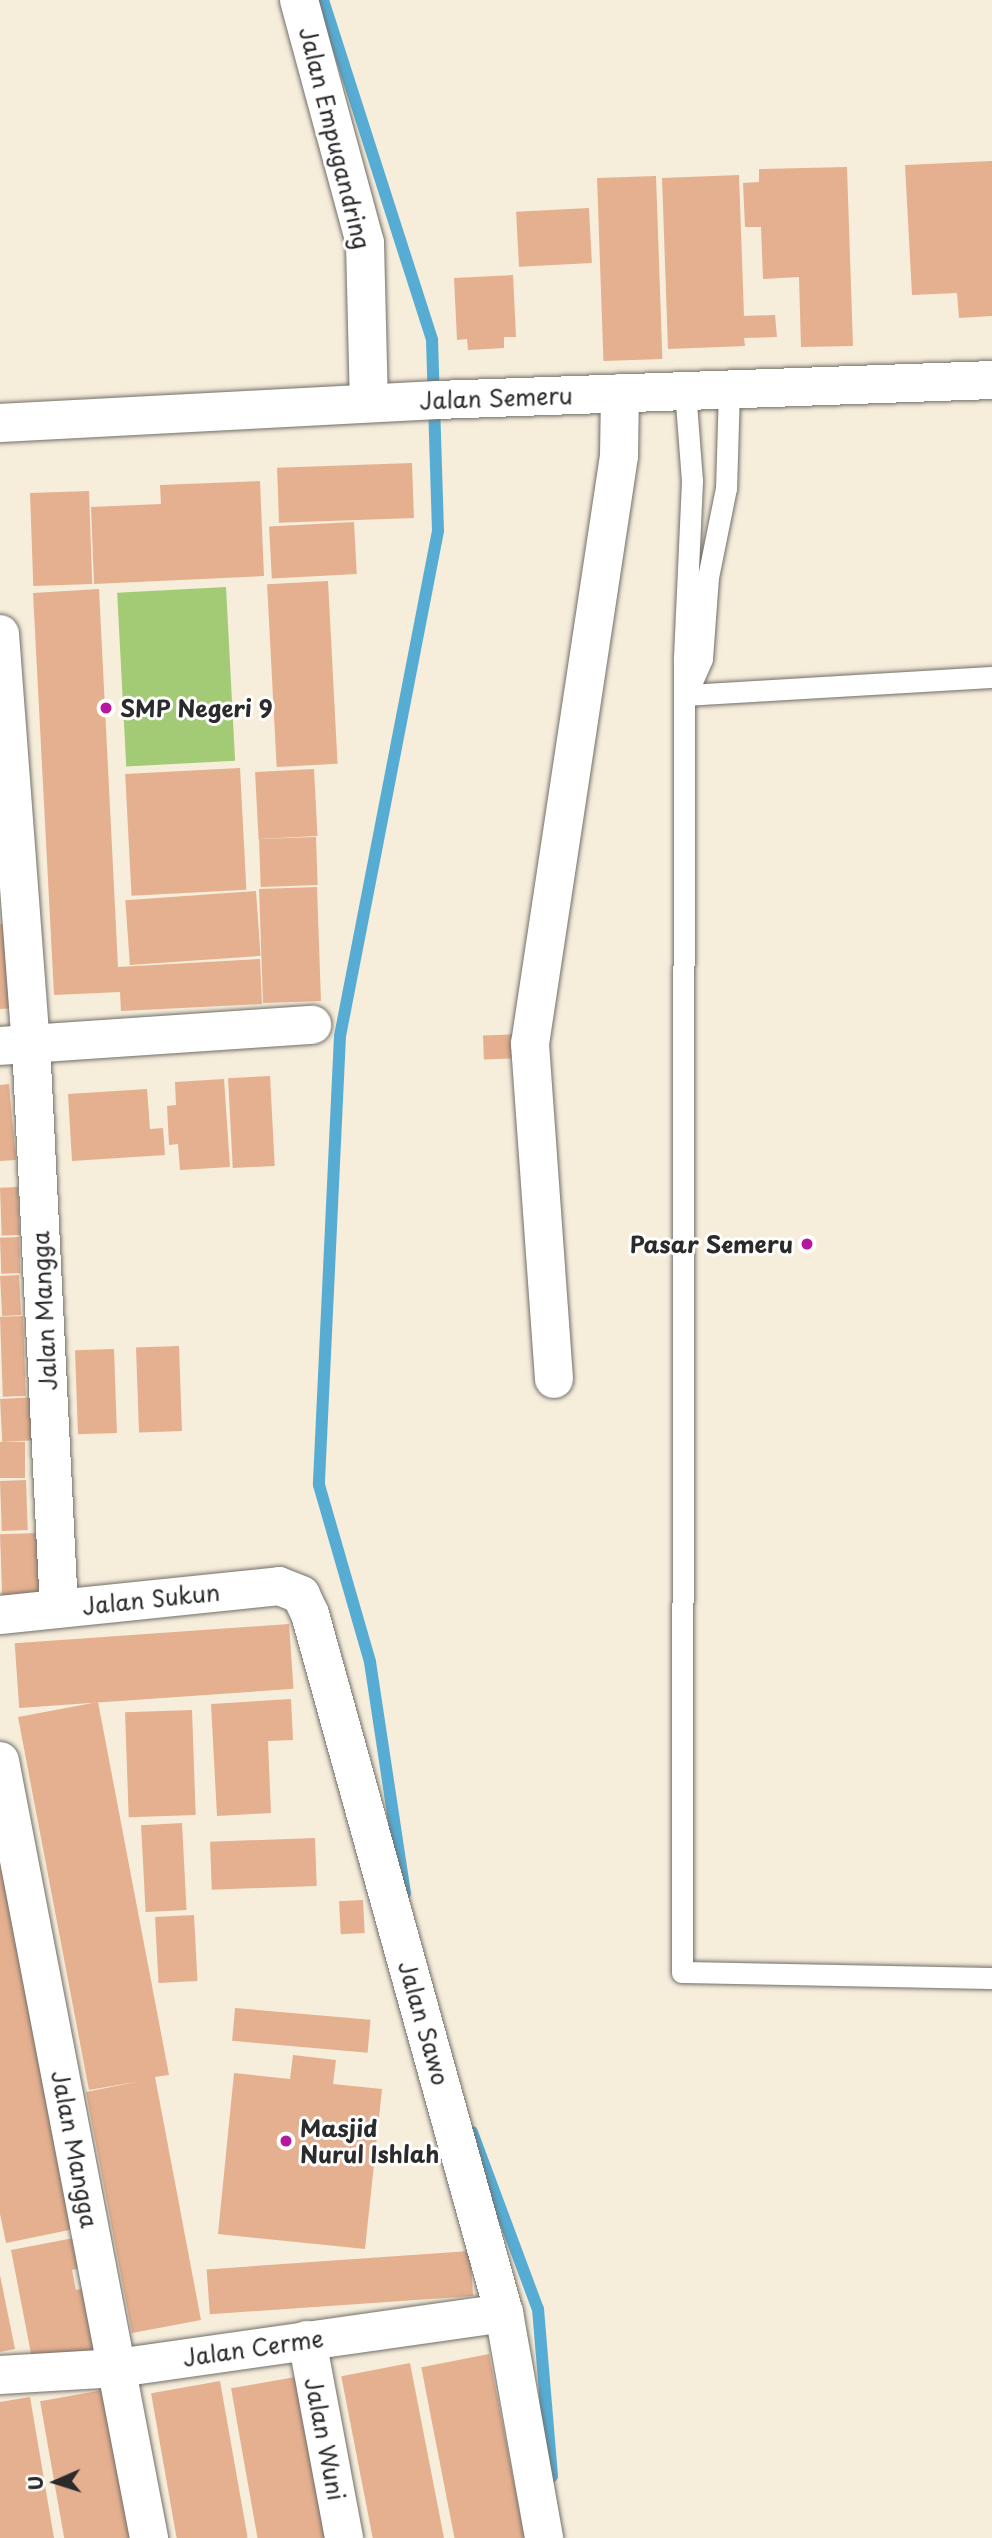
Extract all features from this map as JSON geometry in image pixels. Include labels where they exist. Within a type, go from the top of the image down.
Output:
[{"type":"street","name":"Jalan Empugandring","points":[[299,0],[365,243],[379,403]]},
{"type":"street","name":"Jalan Semeru","points":[[0,423],[437,400],[992,380]]},
{"type":"street","points":[[554,1379],[530,1044],[619,456],[620,393]]},
{"type":"street","name":"Jalan Mangga","points":[[0,634],[15,1045],[59,1608]]},
{"type":"street","points":[[15,1045],[312,1025]]},
{"type":"street","name":"Jalan Sukun","points":[[0,1615],[279,1586],[301,1595]]},
{"type":"street","name":"Jalan Sawo","points":[[301,1595],[310,1614],[504,2313],[544,2538]]},
{"type":"street","name":"Jalan Mangga","points":[[0,1761],[149,2538]]},
{"type":"street","name":"Jalan Cerme","points":[[0,2375],[118,2368],[504,2313]]},
{"type":"street","name":"Jalan Wuni","points":[[307,2340],[344,2538]]},
{"type":"lane","points":[[686,695],[702,660],[708,577],[726,488],[729,389]]},
{"type":"lane","points":[[685,390],[692,481],[684,636],[682,1972],[884,1973],[992,1978]]},
{"type":"lane","points":[[686,695],[992,677]]},
{"type":"green space","points":[[226,587],[235,761],[126,766],[117,593]]},
{"type":"building","points":[[992,161],[992,316],[959,318],[957,293],[912,295],[905,165]]},
{"type":"building","points":[[847,167],[853,346],[801,347],[799,277],[763,279],[761,227],[745,227],[743,183],[759,182],[759,169]]},
{"type":"building","points":[[739,175],[744,316],[775,315],[777,337],[744,338],[745,346],[668,349],[662,178]]},
{"type":"building","points":[[656,176],[662,359],[603,361],[597,178]]},
{"type":"building","points":[[589,208],[592,263],[519,267],[516,212]]},
{"type":"building","points":[[513,275],[516,337],[504,337],[504,348],[468,350],[467,339],[457,340],[454,278]]},
{"type":"building","points":[[412,463],[414,518],[279,523],[277,468]]},
{"type":"building","points":[[260,481],[264,576],[94,584],[91,507],[161,504],[160,485]]},
{"type":"building","points":[[89,491],[92,584],[33,586],[30,493]]},
{"type":"building","points":[[354,522],[357,574],[272,578],[269,526]]},
{"type":"building","points":[[328,581],[338,764],[277,767],[267,584]]},
{"type":"building","points":[[99,589],[118,967],[260,959],[262,1004],[121,1011],[120,992],[54,995],[33,593]]},
{"type":"building","points":[[240,768],[246,890],[132,896],[125,774]]},
{"type":"building","points":[[314,769],[318,836],[259,839],[255,772]]},
{"type":"building","points":[[316,837],[318,885],[261,887],[259,839]]},
{"type":"building","points":[[317,887],[321,1001],[263,1003],[259,889]]},
{"type":"building","points":[[256,891],[261,956],[130,965],[125,900]]},
{"type":"building","points":[[0,924],[8,924],[15,1008],[0,1009]]},
{"type":"building","points":[[525,1034],[526,1058],[484,1059],[483,1035]]},
{"type":"building","points":[[270,1076],[275,1166],[233,1168],[228,1078]]},
{"type":"building","points":[[224,1079],[230,1167],[180,1170],[178,1144],[169,1145],[167,1106],[176,1105],[175,1082]]},
{"type":"building","points":[[9,1084],[16,1160],[0,1161],[0,1085]]},
{"type":"building","points":[[147,1089],[150,1129],[163,1128],[165,1155],[72,1161],[68,1094]]},
{"type":"building","points":[[18,1187],[20,1235],[2,1236],[0,1188]]},
{"type":"building","points":[[19,1237],[20,1273],[1,1274],[0,1238]]},
{"type":"building","points":[[19,1275],[21,1315],[2,1316],[0,1276]]},
{"type":"building","points":[[23,1316],[26,1396],[3,1397],[0,1317]]},
{"type":"building","points":[[179,1346],[182,1431],[139,1432],[136,1348]]},
{"type":"building","points":[[114,1349],[117,1433],[78,1434],[75,1350]]},
{"type":"building","points":[[37,1397],[39,1440],[2,1442],[0,1399]]},
{"type":"building","points":[[0,1442],[25,1442],[25,1478],[0,1478]]},
{"type":"building","points":[[26,1480],[28,1530],[2,1531],[0,1481]]},
{"type":"building","points":[[38,1533],[40,1594],[2,1595],[0,1534]]},
{"type":"building","points":[[289,1624],[294,1689],[19,1708],[15,1643]]},
{"type":"building","points":[[291,1699],[293,1740],[268,1741],[271,1813],[217,1816],[211,1704]]},
{"type":"building","points":[[98,1702],[169,2075],[155,2077],[201,2320],[132,2333],[86,2092],[141,2081],[89,2090],[18,1717]]},
{"type":"building","points":[[192,1710],[196,1815],[129,1817],[125,1712]]},
{"type":"building","points":[[182,1823],[187,1910],[146,1912],[141,1825]]},
{"type":"building","points":[[315,1838],[317,1886],[212,1890],[210,1842]]},
{"type":"building","points":[[0,1849],[74,2229],[6,2243],[0,2214]]},
{"type":"building","points":[[363,1900],[365,1933],[341,1934],[339,1901]]},
{"type":"building","points":[[194,1915],[197,1981],[159,1983],[155,1917]]},
{"type":"building","points":[[235,2008],[370,2020],[368,2053],[232,2041]]},
{"type":"building","points":[[293,2055],[336,2060],[333,2084],[382,2089],[365,2249],[218,2234],[234,2073],[290,2079]]},
{"type":"building","points":[[79,2237],[84,2267],[72,2270],[76,2290],[86,2288],[105,2350],[33,2364],[11,2250]]},
{"type":"building","points":[[470,2251],[473,2296],[210,2314],[207,2269]]},
{"type":"building","points":[[0,2275],[15,2349],[0,2352]]},
{"type":"building","points":[[489,2354],[525,2538],[454,2538],[421,2367]]},
{"type":"building","points":[[410,2363],[444,2538],[373,2538],[341,2376]]},
{"type":"building","points":[[301,2376],[329,2538],[257,2538],[231,2388]]},
{"type":"building","points":[[220,2381],[248,2538],[177,2538],[151,2393]]},
{"type":"building","points":[[109,2389],[135,2538],[64,2538],[40,2401]]},
{"type":"building","points":[[30,2397],[54,2538],[0,2538],[0,2402]]},
{"type":"waterway","points":[[323,0],[432,340],[438,531],[340,1036],[319,1485],[370,1662],[405,1893]]},
{"type":"waterway","points":[[472,2132],[538,2309],[552,2476]]},
{"type":"place","name":"SMP Negeri 9","points":[[106,708]]},
{"type":"place","name":"Pasar Semeru","points":[[807,1244]]},
{"type":"place","name":"Masjid Nurul Ishlah","points":[[286,2141]]}]
